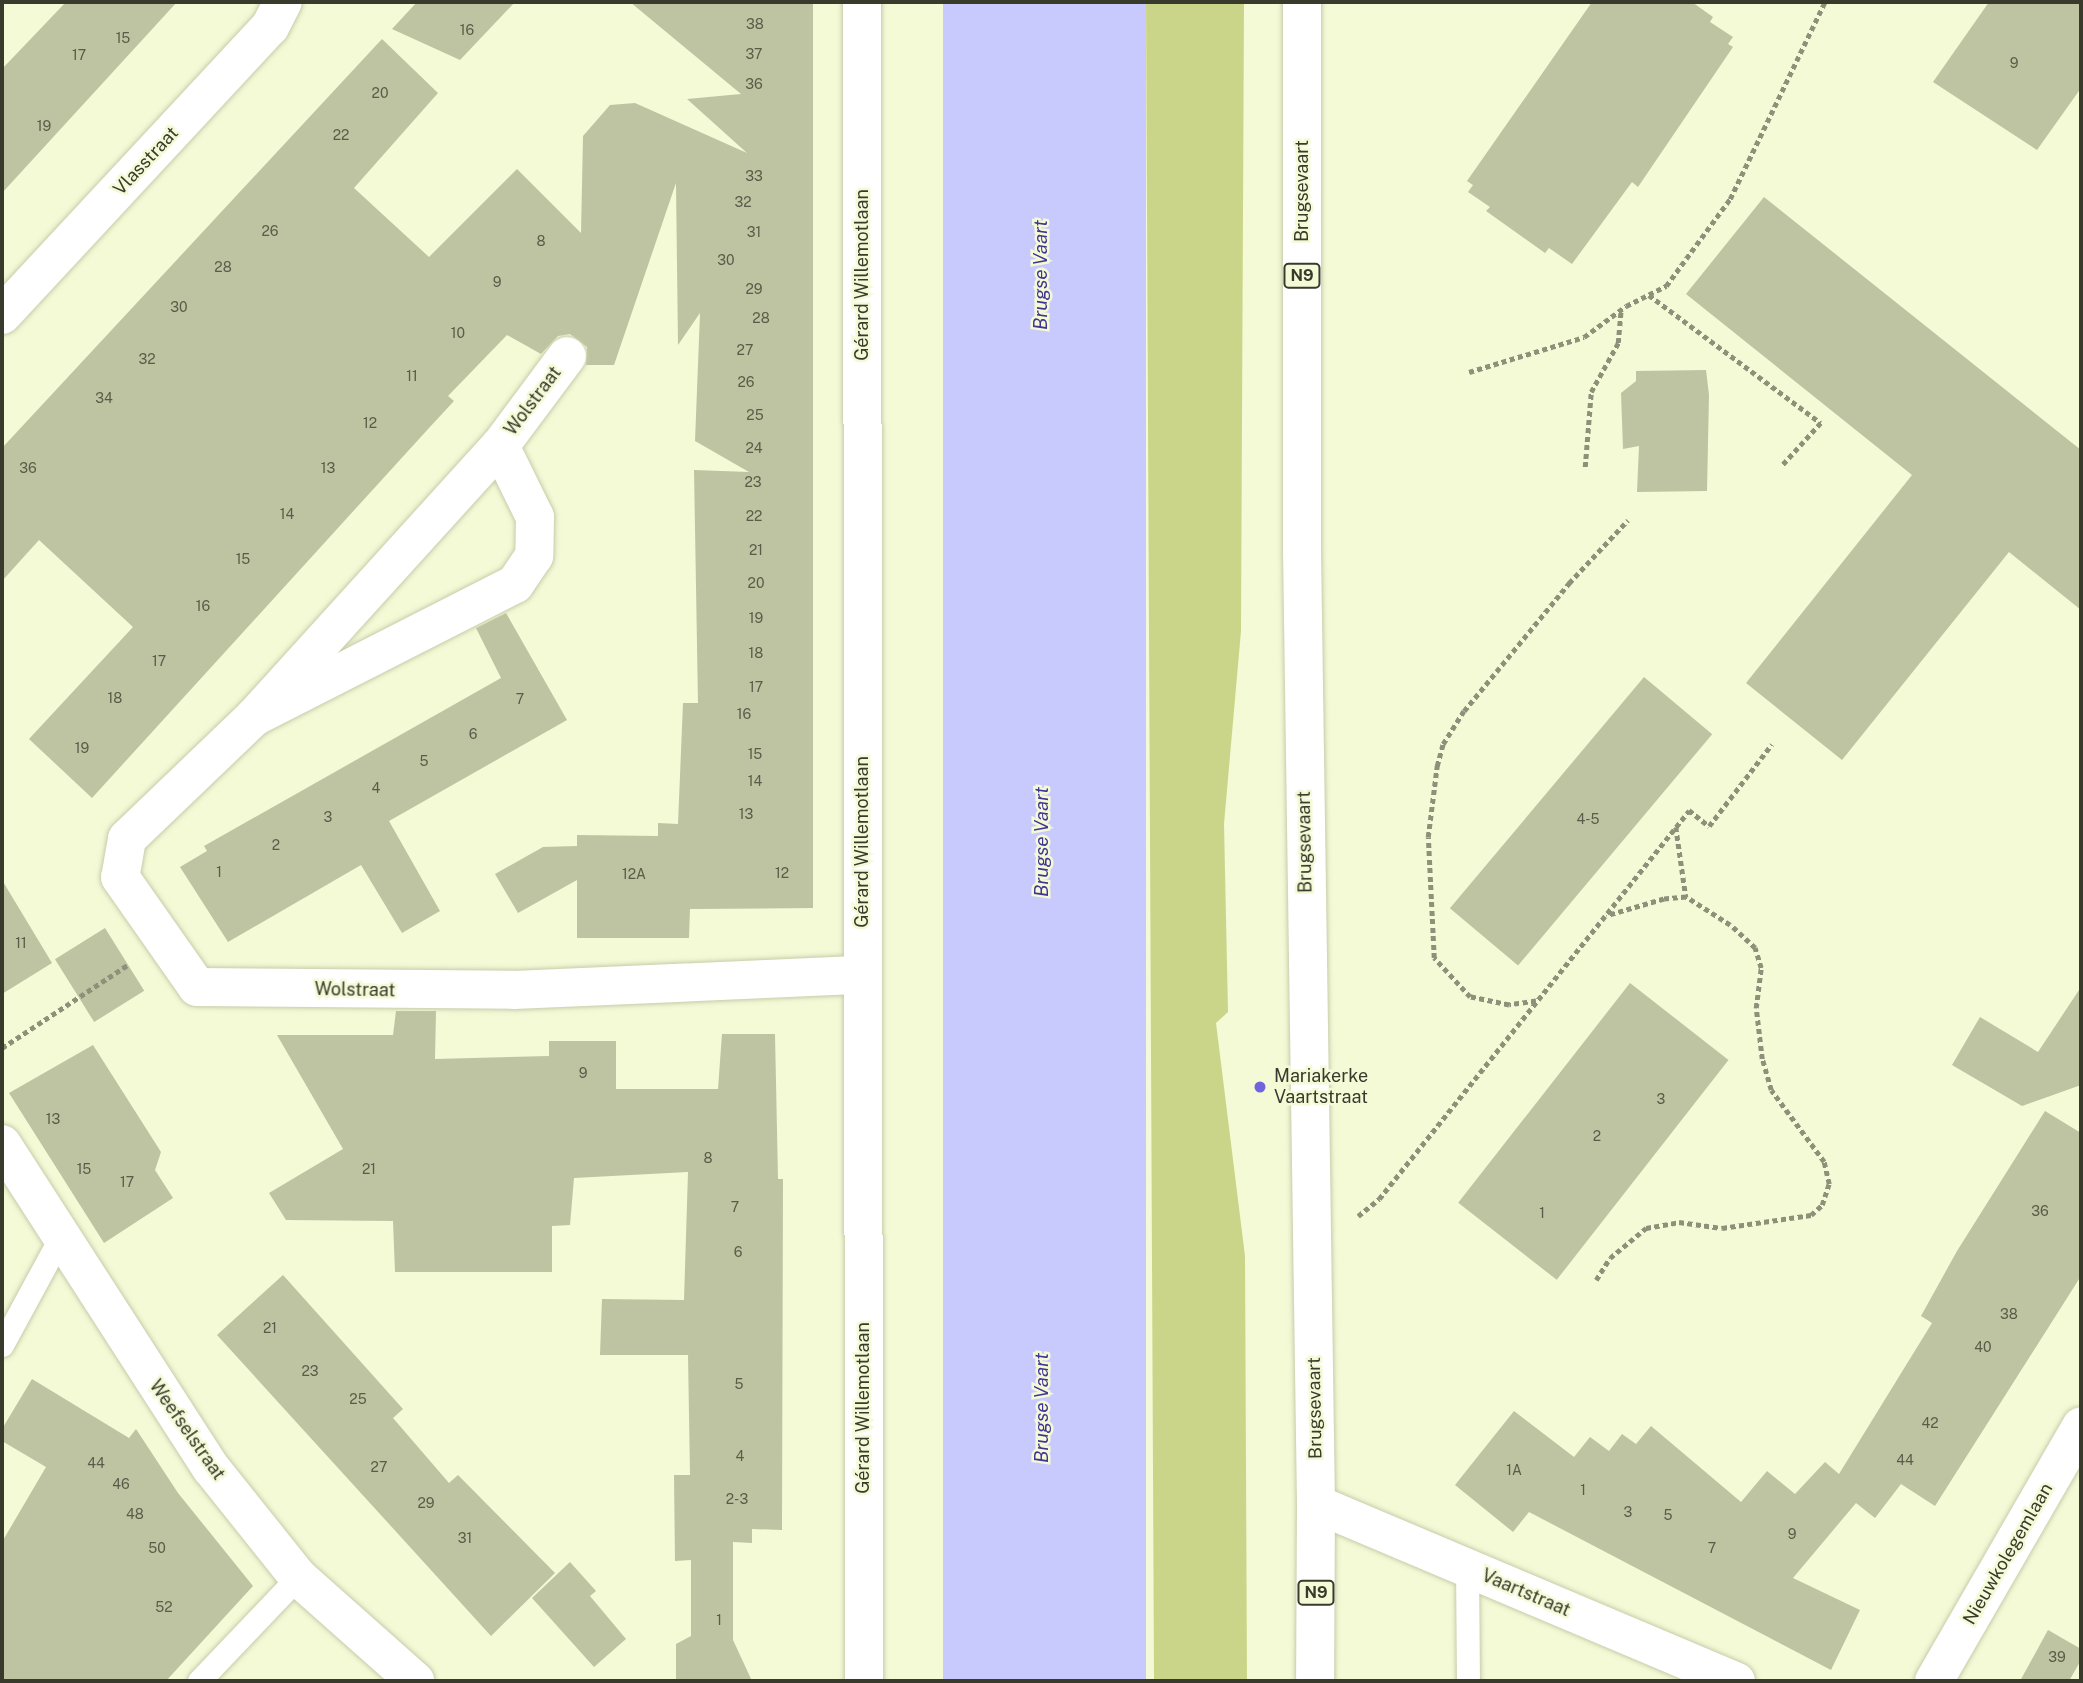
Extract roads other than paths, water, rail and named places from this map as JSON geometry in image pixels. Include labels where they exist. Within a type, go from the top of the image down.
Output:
[{"type":"street","name":"Vlasstraat","points":[[2,315],[270,27],[283,2]]},
{"type":"street","name":"Gérard Willemotlaan","points":[[862,2],[864,1681]]},
{"type":"street","name":"Brugsevaart","points":[[1301,2],[1302,576],[1317,1504],[1315,1681]]},
{"type":"street","name":"Wolstraat","points":[[567,356],[500,446],[254,717],[127,839],[120,877],[197,987],[514,990],[862,975]]},
{"type":"street","name":"Wolstraat","points":[[254,717],[515,584],[534,556],[535,517],[500,446]]},
{"type":"street","name":"Weefselstraat","points":[[2,1144],[60,1238],[211,1468],[298,1577],[415,1681]]},
{"type":"street","name":"Nieuwkolegemlaan","points":[[1934,1681],[2081,1426]]},
{"type":"street","name":"Vaartstraat","points":[[1317,1504],[1736,1681]]},
{"type":"lane","points":[[2,1345],[60,1238]]},
{"type":"lane","points":[[1467,1567],[1468,1681]]},
{"type":"lane","points":[[199,1681],[298,1577]]},
{"type":"water","name":"Brugse Vaart","points":[[943,2],[1146,2],[1146,1681],[943,1681]]},
{"type":"place","name":"Mariakerke Vaartstraat","points":[[1260,1087]]}]
